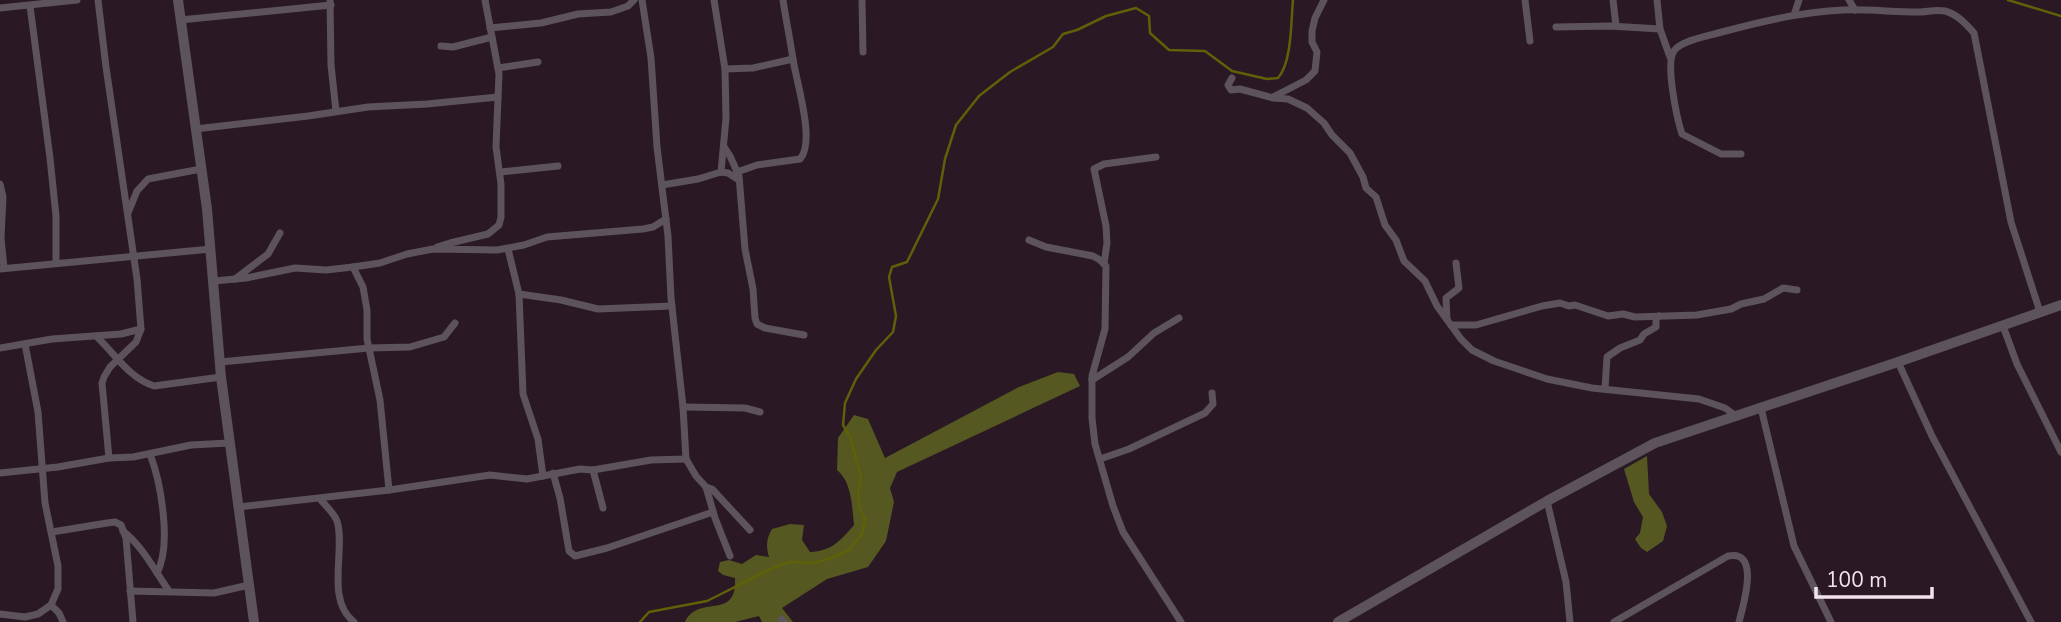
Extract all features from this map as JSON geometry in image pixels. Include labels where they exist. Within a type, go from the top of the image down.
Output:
[{"type":"street","points":[[0,8],[77,0]]},
{"type":"street","points":[[98,0],[141,329],[136,342],[117,361],[102,383],[109,458]]},
{"type":"street","points":[[178,0],[211,249],[229,443],[254,622]]},
{"type":"street","points":[[214,281],[246,278],[295,268],[326,270],[380,262],[482,236],[499,225],[500,172],[496,147],[498,68],[485,0]]},
{"type":"street","points":[[490,28],[541,23],[578,14],[611,12],[628,6],[634,0]]},
{"type":"street","points":[[642,0],[652,58],[686,459],[706,487],[730,556]]},
{"type":"street","points":[[714,0],[725,69],[721,172]]},
{"type":"street","points":[[662,185],[721,172],[738,176],[757,165],[792,162],[804,155],[804,117],[783,0]]},
{"type":"street","points":[[862,0],[863,52]]},
{"type":"street","points":[[1273,97],[1306,80],[1315,71],[1317,52],[1312,42],[1312,31],[1324,0]]},
{"type":"street","points":[[1525,0],[1530,41]]},
{"type":"street","points":[[1612,0],[1616,26]]},
{"type":"street","points":[[1657,0],[1660,29],[1671,58],[1677,119],[1682,134],[1721,153],[1741,154]]},
{"type":"street","points":[[1794,15],[1799,0]]},
{"type":"street","points":[[1849,0],[1855,10]]},
{"type":"street","points":[[180,20],[330,3],[331,65],[336,111]]},
{"type":"street","points":[[30,6],[56,216],[56,262]]},
{"type":"street","points":[[1671,58],[1677,47],[1700,38],[1794,15],[1855,10],[1941,10],[1951,13],[1974,33],[2011,222],[2040,312]]},
{"type":"street","points":[[1556,27],[1616,26],[1660,29]]},
{"type":"street","points":[[441,46],[453,47],[492,37]]},
{"type":"street","points":[[725,69],[753,68],[793,59]]},
{"type":"street","points":[[498,68],[538,62]]},
{"type":"street","points":[[1232,78],[1228,85],[1231,90],[1240,89],[1288,99],[1307,108],[1324,123],[1350,153],[1366,188],[1376,197],[1385,225],[1396,240],[1404,261],[1425,281],[1437,306],[1466,346],[1494,361],[1547,379],[1584,387],[1699,399],[1725,408],[1736,416]]},
{"type":"street","points":[[195,129],[368,107],[498,97]]},
{"type":"street","points":[[724,147],[738,176],[744,249],[750,270],[757,324],[804,335]]},
{"type":"street","points":[[1156,157],[1104,164],[1094,169],[1107,243],[1104,264],[1105,329],[1093,369],[1092,418],[1095,444],[1123,532],[1181,622]]},
{"type":"street","points":[[500,172],[558,166]]},
{"type":"street","points":[[127,215],[137,191],[148,179],[201,169]]},
{"type":"street","points":[[1,189],[2,268],[211,249]]},
{"type":"street","points":[[433,249],[508,249],[547,237],[643,229],[653,227],[666,219]]},
{"type":"street","points":[[234,279],[268,254],[279,233]]},
{"type":"street","points":[[1029,240],[1046,247],[1093,256],[1104,264]]},
{"type":"street","points":[[508,249],[519,294],[523,394],[538,439],[543,476]]},
{"type":"street","points":[[1449,323],[1446,298],[1459,288],[1456,263]]},
{"type":"street","points":[[353,267],[367,310],[369,348],[380,400],[389,490]]},
{"type":"street","points":[[1449,323],[1476,326],[1560,303],[1608,316],[1704,315],[1764,299],[1783,288],[1797,290]]},
{"type":"street","points":[[519,294],[598,309],[672,306]]},
{"type":"street","points":[[1338,622],[1547,501],[1655,443],[2061,305]]},
{"type":"street","points":[[1605,389],[1607,357],[1640,340],[1644,334],[1656,327],[1656,319],[1659,316]]},
{"type":"street","points":[[1092,380],[1117,365],[1154,333],[1179,318]]},
{"type":"street","points":[[220,362],[369,348],[410,347],[444,337],[455,323]]},
{"type":"street","points":[[2003,326],[2021,373],[2059,443],[2061,452]]},
{"type":"street","points":[[0,348],[52,339],[121,334],[141,329]]},
{"type":"street","points":[[97,337],[117,361],[140,380],[154,386],[221,377]]},
{"type":"street","points":[[0,614],[30,617],[51,605],[58,589],[59,576],[41,468],[38,412],[24,344]]},
{"type":"street","points":[[1898,362],[1933,436],[2031,622]]},
{"type":"street","points":[[1100,459],[1129,449],[1205,413],[1213,404],[1212,393]]},
{"type":"street","points":[[683,407],[745,408],[760,412]]},
{"type":"street","points":[[1761,408],[1794,546],[1830,622]]},
{"type":"street","points":[[0,473],[133,457],[191,445],[229,443]]},
{"type":"street","points":[[150,454],[158,477],[162,513],[164,551],[157,573]]},
{"type":"street","points":[[238,507],[320,499],[490,475],[527,479],[651,460],[686,459]]},
{"type":"street","points":[[593,470],[603,508]]},
{"type":"street","points":[[554,473],[569,551],[575,556],[713,512]]},
{"type":"street","points":[[706,487],[712,489],[750,530]]},
{"type":"street","points":[[320,499],[337,522],[337,582],[345,613],[354,622]]},
{"type":"street","points":[[1547,501],[1566,582],[1570,622]]},
{"type":"street","points":[[52,532],[115,522],[121,525],[126,538],[133,622]]},
{"type":"street","points":[[123,531],[146,553],[169,591]]},
{"type":"street","points":[[1614,622],[1680,582],[1734,555],[1747,564],[1748,575],[1739,622]]},
{"type":"street","points":[[130,591],[214,593],[249,585]]},
{"type":"street","points":[[51,605],[63,622]]},
{"type":"green space","points":[[1058,372],[1074,374],[1080,386],[897,472],[890,488],[894,502],[886,541],[868,567],[827,579],[782,608],[793,622],[762,622],[759,616],[735,622],[685,622],[699,609],[724,604],[730,599],[735,578],[718,571],[720,562],[729,560],[742,564],[756,555],[769,557],[767,543],[772,529],[790,524],[804,525],[802,540],[810,552],[824,550],[835,544],[854,525],[846,481],[837,470],[838,438],[854,415],[868,419],[885,458],[1019,387]]},
{"type":"green space","points":[[1647,456],[1649,494],[1662,512],[1667,526],[1663,541],[1647,552],[1635,539],[1640,533],[1643,517],[1634,502],[1624,469]]},
{"type":"waterway","points":[[640,622],[649,612],[707,601],[775,567],[790,562],[815,563],[831,558],[849,550],[862,534],[865,520],[858,493],[861,476],[850,437],[843,425],[845,403],[856,379],[876,350],[893,332],[896,316],[889,277],[892,267],[907,262],[938,199],[945,159],[956,125],[979,96],[1010,72],[1053,47],[1063,34],[1106,16],[1136,8],[1149,16],[1150,33],[1169,50],[1205,51],[1232,71],[1267,79],[1278,78],[1283,71],[1288,52],[1293,0]]},
{"type":"waterway","points":[[2008,0],[2061,16]]}]
